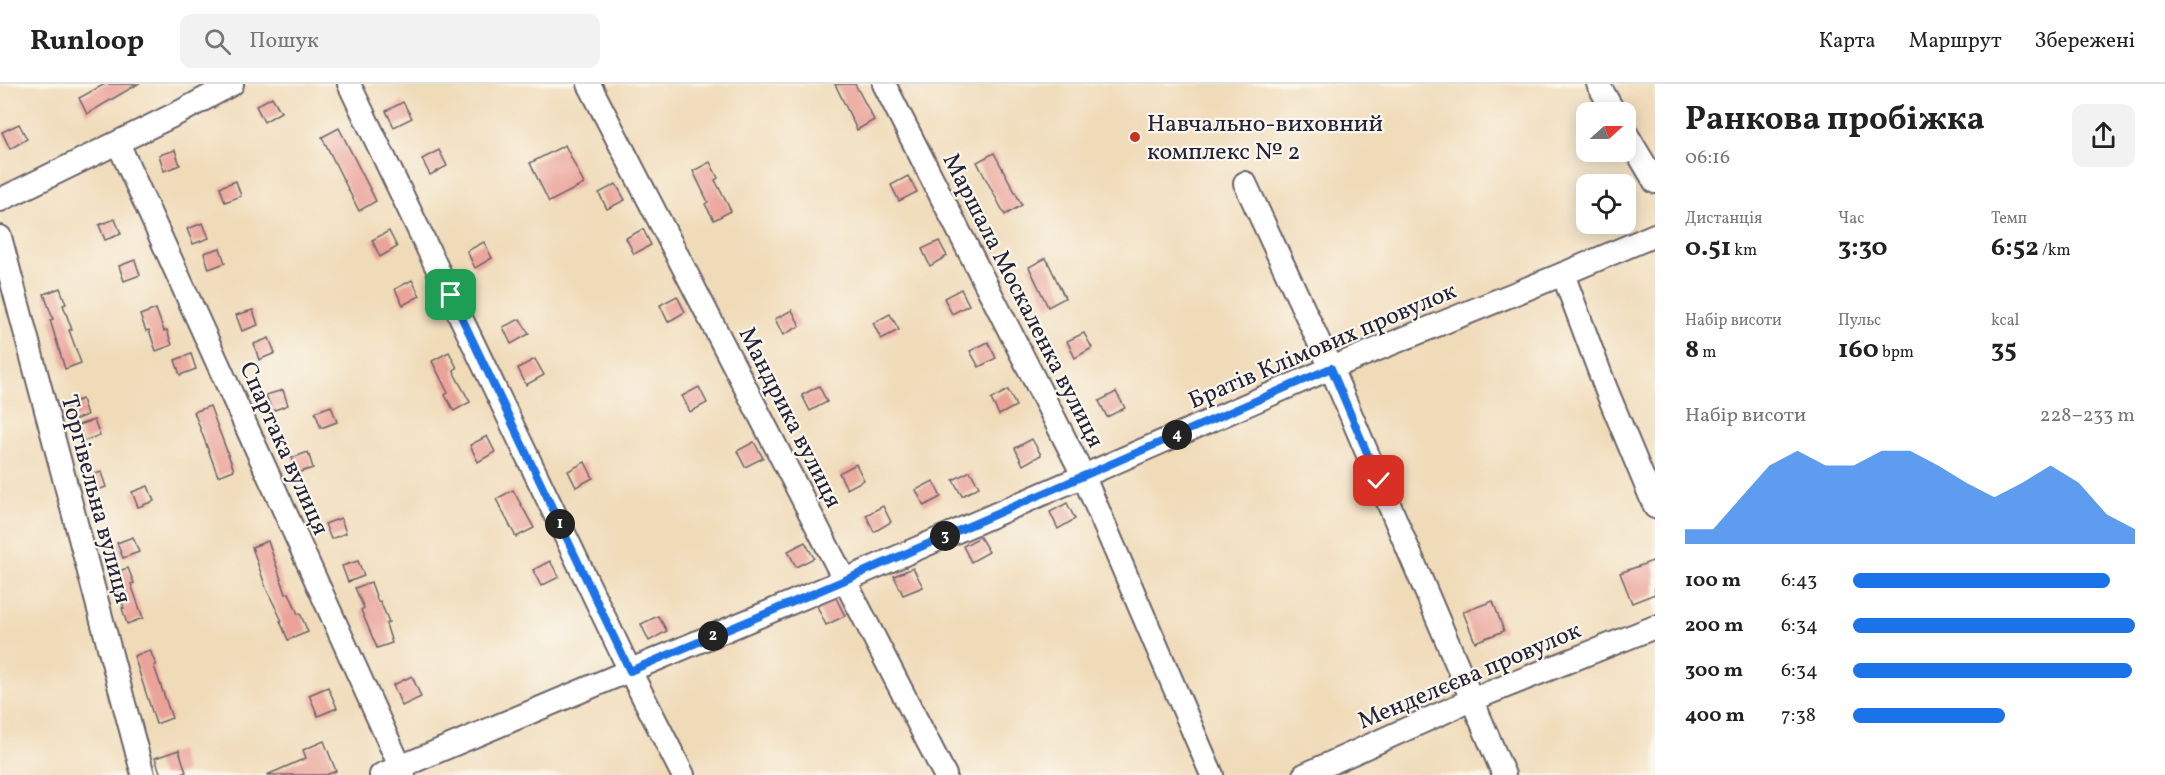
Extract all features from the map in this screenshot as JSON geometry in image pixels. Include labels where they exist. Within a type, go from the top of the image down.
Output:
[{"type":"street","points":[[0,200],[232,84]]},
{"type":"street","points":[[349,84],[630,671],[683,775]]},
{"type":"street","name":"Мандрика вулиця","points":[[589,84],[945,775]]},
{"type":"street","name":"Маршала Москаленка вулиця","points":[[884,84],[1083,475],[1212,775]]},
{"type":"street","points":[[1598,84],[1608,102]]},
{"type":"street","name":"Спартака вулиця","points":[[118,143],[395,772]]},
{"type":"street","points":[[1636,150],[1655,182]]},
{"type":"street","points":[[1245,183],[1331,368],[1504,775]]},
{"type":"street","name":"Братів Клімових провулок","points":[[395,772],[845,580],[1331,368],[1655,235]]},
{"type":"street","name":"Торгівельна вулиця","points":[[0,237],[142,775]]},
{"type":"street","points":[[1563,274],[1606,389],[1655,507]]},
{"type":"street","name":"Менделєєва провулок","points":[[1304,775],[1471,700],[1655,627]]},
{"type":"building","points":[[105,84],[138,84],[87,114],[79,98]]},
{"type":"building","points":[[835,84],[855,84],[874,120],[857,130]]},
{"type":"building","points":[[272,97],[281,112],[264,122],[256,106]]},
{"type":"building","points":[[403,102],[412,118],[394,127],[386,111]]},
{"type":"building","points":[[19,124],[27,139],[10,149],[2,132]]},
{"type":"building","points":[[339,128],[376,201],[359,211],[322,137]]},
{"type":"building","points":[[565,145],[584,184],[549,202],[530,163]]},
{"type":"building","points":[[175,150],[180,165],[164,171],[159,155]]},
{"type":"building","points":[[439,150],[447,166],[430,175],[422,159]]},
{"type":"building","points":[[994,153],[1022,205],[1005,215],[977,162]]},
{"type":"building","points":[[710,162],[718,178],[715,180],[731,211],[714,220],[705,204],[708,202],[693,171]]},
{"type":"building","points":[[908,176],[917,192],[899,201],[891,185]]},
{"type":"building","points":[[236,181],[241,196],[225,202],[220,187]]},
{"type":"building","points":[[616,184],[625,200],[607,209],[599,193]]},
{"type":"building","points":[[115,219],[121,234],[105,240],[99,225]]},
{"type":"building","points":[[203,223],[209,238],[193,244],[187,229]]},
{"type":"building","points":[[643,229],[651,245],[634,254],[626,238]]},
{"type":"building","points":[[389,231],[397,247],[380,257],[372,240]]},
{"type":"building","points":[[939,241],[947,256],[930,266],[922,249]]},
{"type":"building","points":[[484,242],[492,258],[475,268],[467,251]]},
{"type":"building","points":[[220,248],[225,263],[209,269],[204,253]]},
{"type":"building","points":[[1046,258],[1065,298],[1048,307],[1029,267]]},
{"type":"building","points":[[135,260],[140,275],[124,281],[119,266]]},
{"type":"building","points":[[412,280],[420,296],[403,305],[395,289]]},
{"type":"building","points":[[60,288],[72,330],[69,330],[81,363],[65,369],[50,320],[53,319],[44,294]]},
{"type":"building","points":[[961,289],[969,305],[952,314],[944,298]]},
{"type":"building","points":[[677,296],[685,312],[668,322],[660,305]]},
{"type":"building","points":[[156,309],[172,345],[156,351],[149,330],[146,331],[140,315]]},
{"type":"building","points":[[253,310],[258,325],[242,331],[236,315]]},
{"type":"building","points":[[792,310],[800,326],[783,335],[775,319]]},
{"type":"building","points":[[890,314],[899,330],[881,339],[873,323]]},
{"type":"building","points":[[520,319],[529,334],[511,344],[503,327]]},
{"type":"building","points":[[1084,333],[1092,348],[1075,358],[1067,341]]},
{"type":"building","points":[[269,338],[275,353],[259,360],[254,344]]},
{"type":"building","points":[[988,342],[996,358],[979,367],[970,351]]},
{"type":"building","points":[[449,352],[457,368],[454,370],[455,375],[470,402],[454,411],[432,361]]},
{"type":"building","points":[[191,354],[196,369],[180,375],[175,360]]},
{"type":"building","points":[[535,359],[544,375],[526,385],[518,368]]},
{"type":"building","points":[[819,386],[827,402],[810,411],[802,395]]},
{"type":"building","points":[[699,387],[707,403],[690,412],[682,396]]},
{"type":"building","points":[[283,390],[288,405],[272,411],[266,395]]},
{"type":"building","points":[[1008,390],[1016,406],[999,415],[991,399]]},
{"type":"building","points":[[1116,392],[1125,408],[1107,417],[1099,401]]},
{"type":"building","points":[[82,399],[87,415],[71,421],[66,405]]},
{"type":"building","points":[[210,406],[234,470],[218,476],[194,412]]},
{"type":"building","points":[[331,406],[337,422],[321,428],[315,412]]},
{"type":"building","points":[[94,420],[100,435],[84,441],[78,425]]},
{"type":"building","points":[[487,436],[495,452],[478,462],[470,445]]},
{"type":"building","points":[[1032,439],[1041,455],[1023,465],[1015,448]]},
{"type":"building","points":[[754,442],[763,458],[745,467],[737,451]]},
{"type":"building","points":[[308,452],[313,468],[297,473],[292,458]]},
{"type":"building","points":[[585,462],[593,478],[576,487],[568,471]]},
{"type":"building","points":[[856,464],[864,480],[847,489],[839,473]]},
{"type":"building","points":[[970,471],[979,487],[962,496],[953,480]]},
{"type":"building","points":[[101,472],[106,487],[90,493],[85,478]]},
{"type":"building","points":[[933,481],[941,497],[924,506],[916,490]]},
{"type":"building","points":[[148,486],[154,501],[138,507],[132,492]]},
{"type":"building","points":[[513,490],[534,528],[516,537],[496,499]]},
{"type":"building","points":[[1067,503],[1075,519],[1058,529],[1050,512]]},
{"type":"building","points":[[883,506],[891,522],[874,532],[866,515]]},
{"type":"building","points":[[341,518],[346,533],[331,539],[325,524]]},
{"type":"building","points":[[133,537],[139,552],[123,558],[117,543]]},
{"type":"building","points":[[980,537],[989,552],[971,562],[963,546]]},
{"type":"building","points":[[268,541],[286,594],[289,593],[308,632],[288,640],[252,547]]},
{"type":"building","points":[[805,542],[814,558],[796,567],[788,551]]},
{"type":"building","points":[[1655,560],[1655,594],[1632,603],[1620,573]]},
{"type":"building","points":[[358,561],[364,576],[348,582],[342,566]]},
{"type":"building","points":[[550,561],[559,577],[541,586],[533,570]]},
{"type":"building","points":[[128,568],[143,618],[127,624],[112,573]]},
{"type":"building","points":[[913,568],[923,587],[903,595],[894,576]]},
{"type":"building","points":[[371,582],[378,602],[380,601],[389,622],[386,624],[392,643],[377,648],[361,610],[364,608],[355,588]]},
{"type":"building","points":[[836,598],[845,616],[826,625],[817,606]]},
{"type":"building","points":[[1493,601],[1504,631],[1475,642],[1463,612]]},
{"type":"building","points":[[658,616],[667,631],[649,641],[641,624]]},
{"type":"building","points":[[150,650],[172,718],[156,724],[134,656]]},
{"type":"building","points":[[412,676],[421,697],[402,706],[393,685]]},
{"type":"building","points":[[328,687],[337,708],[318,716],[309,695]]},
{"type":"building","points":[[324,741],[336,771],[326,775],[267,775],[306,758],[303,750]]},
{"type":"building","points":[[179,750],[186,772],[161,775],[155,758]]},
{"type":"place","name":"Навчально-виховний комплекс № 2","points":[[1135,137]]},
{"type":"route","points":[[451,295],[630,671],[1331,368],[1379,481]]}]
